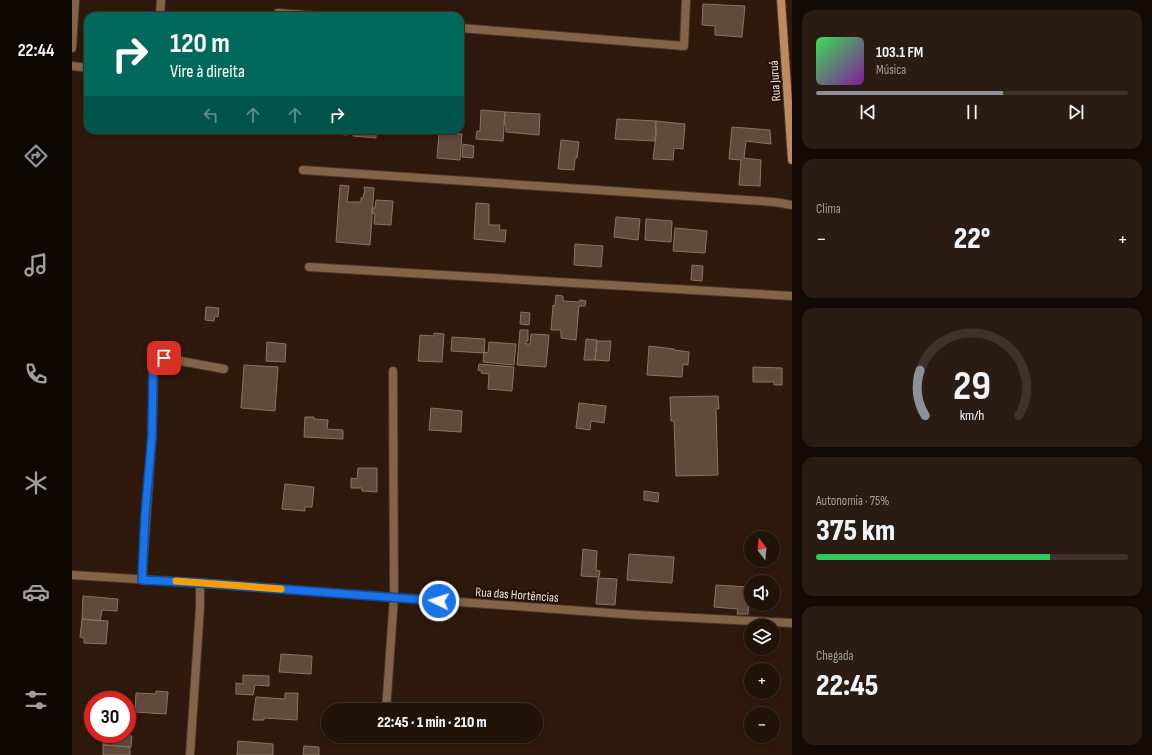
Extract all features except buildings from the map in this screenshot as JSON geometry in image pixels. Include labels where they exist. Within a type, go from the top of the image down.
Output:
[{"type":"street","points":[[72,48],[75,0]]},
{"type":"street","points":[[160,12],[161,0]]},
{"type":"street","points":[[464,28],[684,46],[686,0]]},
{"type":"street","name":"Rua Juruá","points":[[781,0],[792,160]]},
{"type":"street","points":[[72,66],[84,68]]},
{"type":"street","points":[[302,170],[774,202],[792,205]]},
{"type":"street","points":[[309,267],[792,296]]},
{"type":"street","points":[[142,580],[145,516],[152,436],[154,366],[157,362],[164,358],[224,370]]},
{"type":"street","points":[[386,703],[394,597],[392,371]]},
{"type":"street","name":"Rua das Hortências","points":[[72,575],[638,615],[792,623]]},
{"type":"street","points":[[190,755],[200,606],[200,583]]},
{"type":"slow traffic","points":[[176,581],[281,589]]},
{"type":"route","points":[[164,358],[157,362],[153,371],[152,436],[145,516],[142,580],[439,601]]}]
